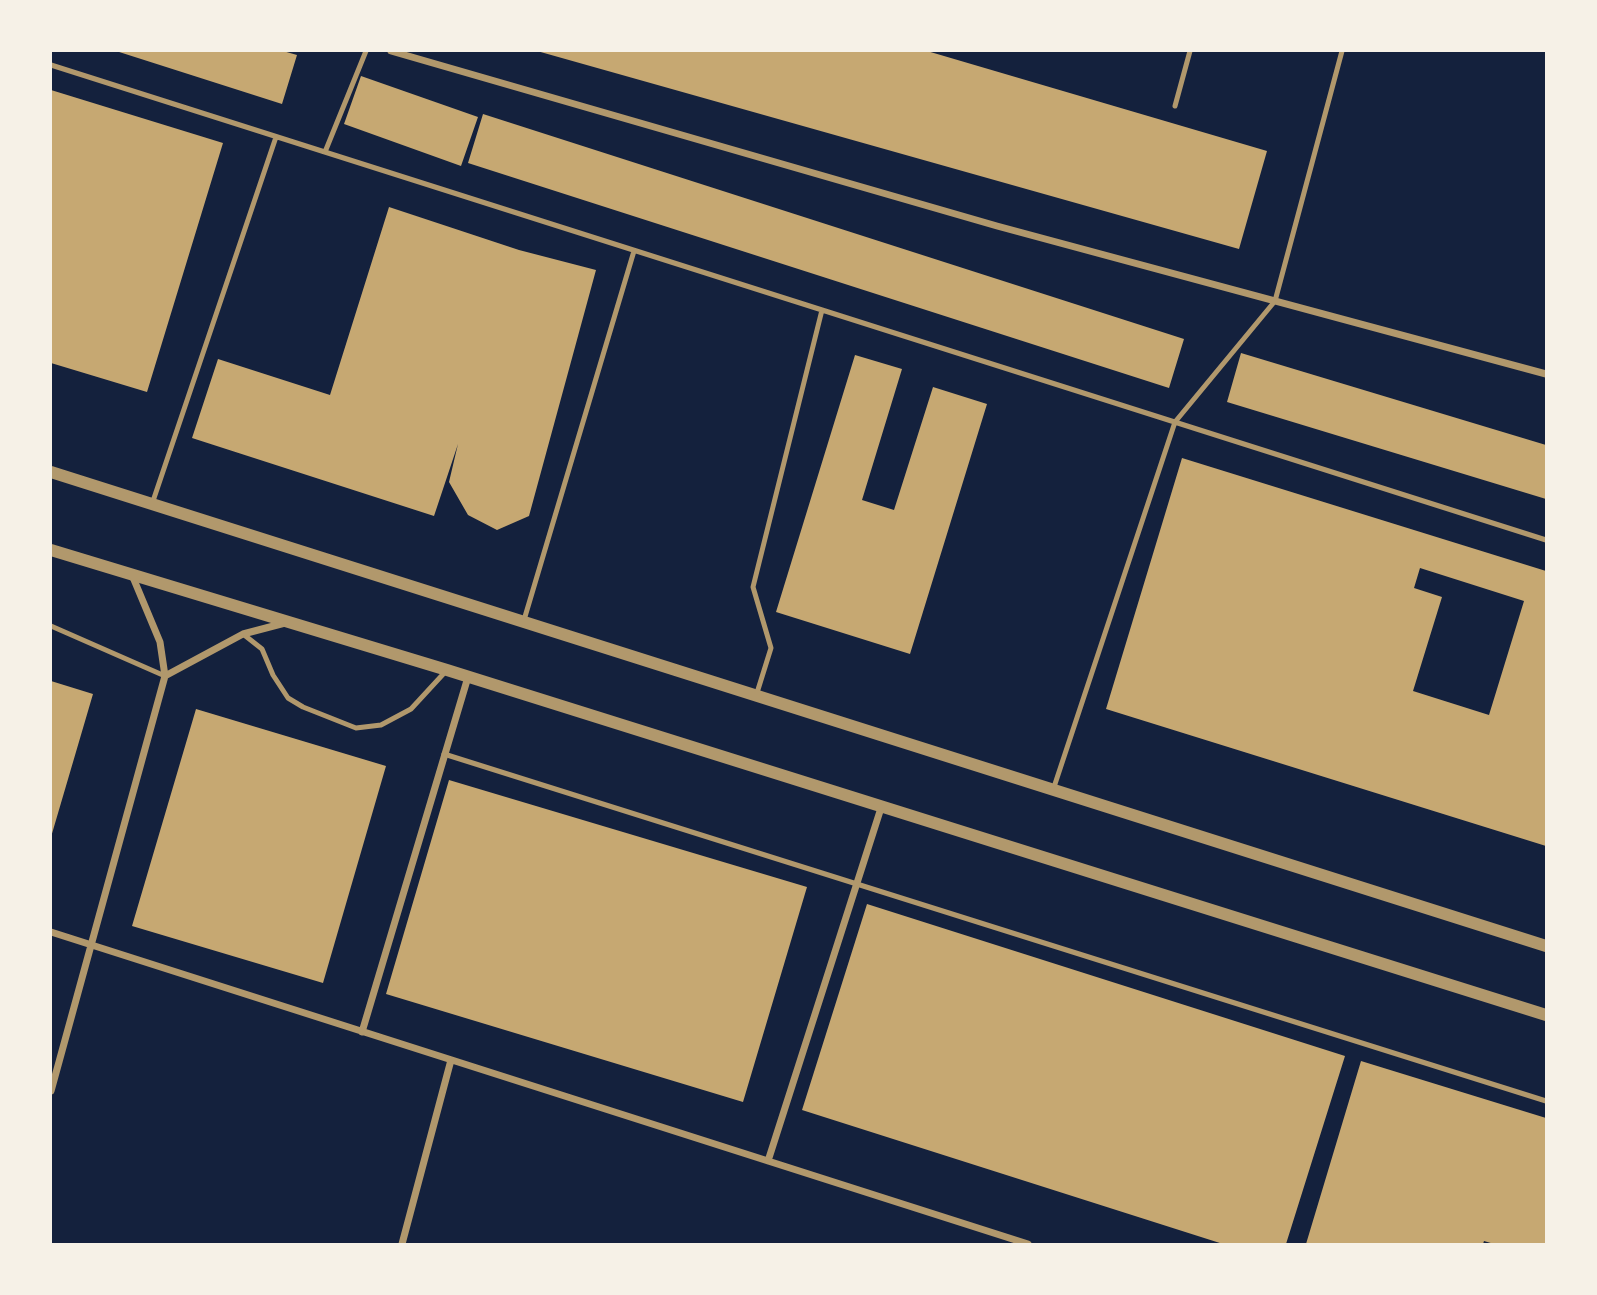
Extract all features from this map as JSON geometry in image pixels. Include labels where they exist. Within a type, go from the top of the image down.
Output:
[{"type":"street","points":[[391,51],[984,222],[1546,374]]},
{"type":"street","points":[[51,472],[1546,946]]},
{"type":"street","points":[[51,550],[447,670],[1546,1015]]},
{"type":"street","points":[[51,1091],[165,676],[160,642],[132,575]]},
{"type":"street","points":[[165,676],[243,634],[286,622]]},
{"type":"street","points":[[362,1032],[468,677]]},
{"type":"street","points":[[768,1161],[881,808]]},
{"type":"street","points":[[51,932],[1023,1243]]},
{"type":"street","points":[[402,1244],[451,1060]]},
{"type":"lane","points":[[325,152],[366,51]]},
{"type":"lane","points":[[1175,106],[1190,51]]},
{"type":"lane","points":[[1053,790],[1175,422],[1275,301],[1342,51]]},
{"type":"lane","points":[[51,65],[1546,540]]},
{"type":"lane","points":[[152,504],[276,137]]},
{"type":"lane","points":[[523,622],[634,251]]},
{"type":"lane","points":[[756,696],[771,648],[753,587],[822,310]]},
{"type":"lane","points":[[51,626],[165,676]]},
{"type":"lane","points":[[243,634],[262,649],[273,676],[288,698],[303,707],[356,728],[381,725],[411,709],[447,670]]},
{"type":"lane","points":[[444,754],[856,886],[1546,1101]]},
{"type":"building","points":[[116,51],[283,51],[297,55],[282,104]]},
{"type":"building","points":[[537,51],[927,51],[1267,151],[1239,249]]},
{"type":"building","points":[[361,76],[478,117],[461,166],[344,124]]},
{"type":"building","points":[[51,90],[223,143],[147,392],[51,363]]},
{"type":"building","points":[[483,114],[1184,339],[1169,388],[468,163]]},
{"type":"building","points":[[389,207],[519,250],[596,270],[529,516],[497,530],[468,515],[449,482],[458,444],[434,516],[192,438],[218,359],[330,395]]},
{"type":"building","points":[[1241,353],[1546,445],[1546,499],[1227,402]]},
{"type":"building","points":[[855,355],[902,369],[862,500],[894,510],[933,387],[987,404],[910,654],[776,612]]},
{"type":"building","points":[[1182,458],[1546,571],[1546,846],[1106,709]],"holes":[[[1420,568],[1524,601],[1489,715],[1413,691],[1442,597],[1414,588]]]},
{"type":"building","points":[[51,681],[93,694],[51,837]]},
{"type":"building","points":[[196,709],[386,766],[323,983],[132,926]]},
{"type":"building","points":[[449,780],[807,887],[743,1102],[386,994]]},
{"type":"building","points":[[867,904],[1345,1056],[1286,1244],[1223,1244],[802,1110]]},
{"type":"building","points":[[1361,1061],[1546,1118],[1546,1244],[1494,1244],[1484,1241],[1483,1244],[1306,1244]]}]
